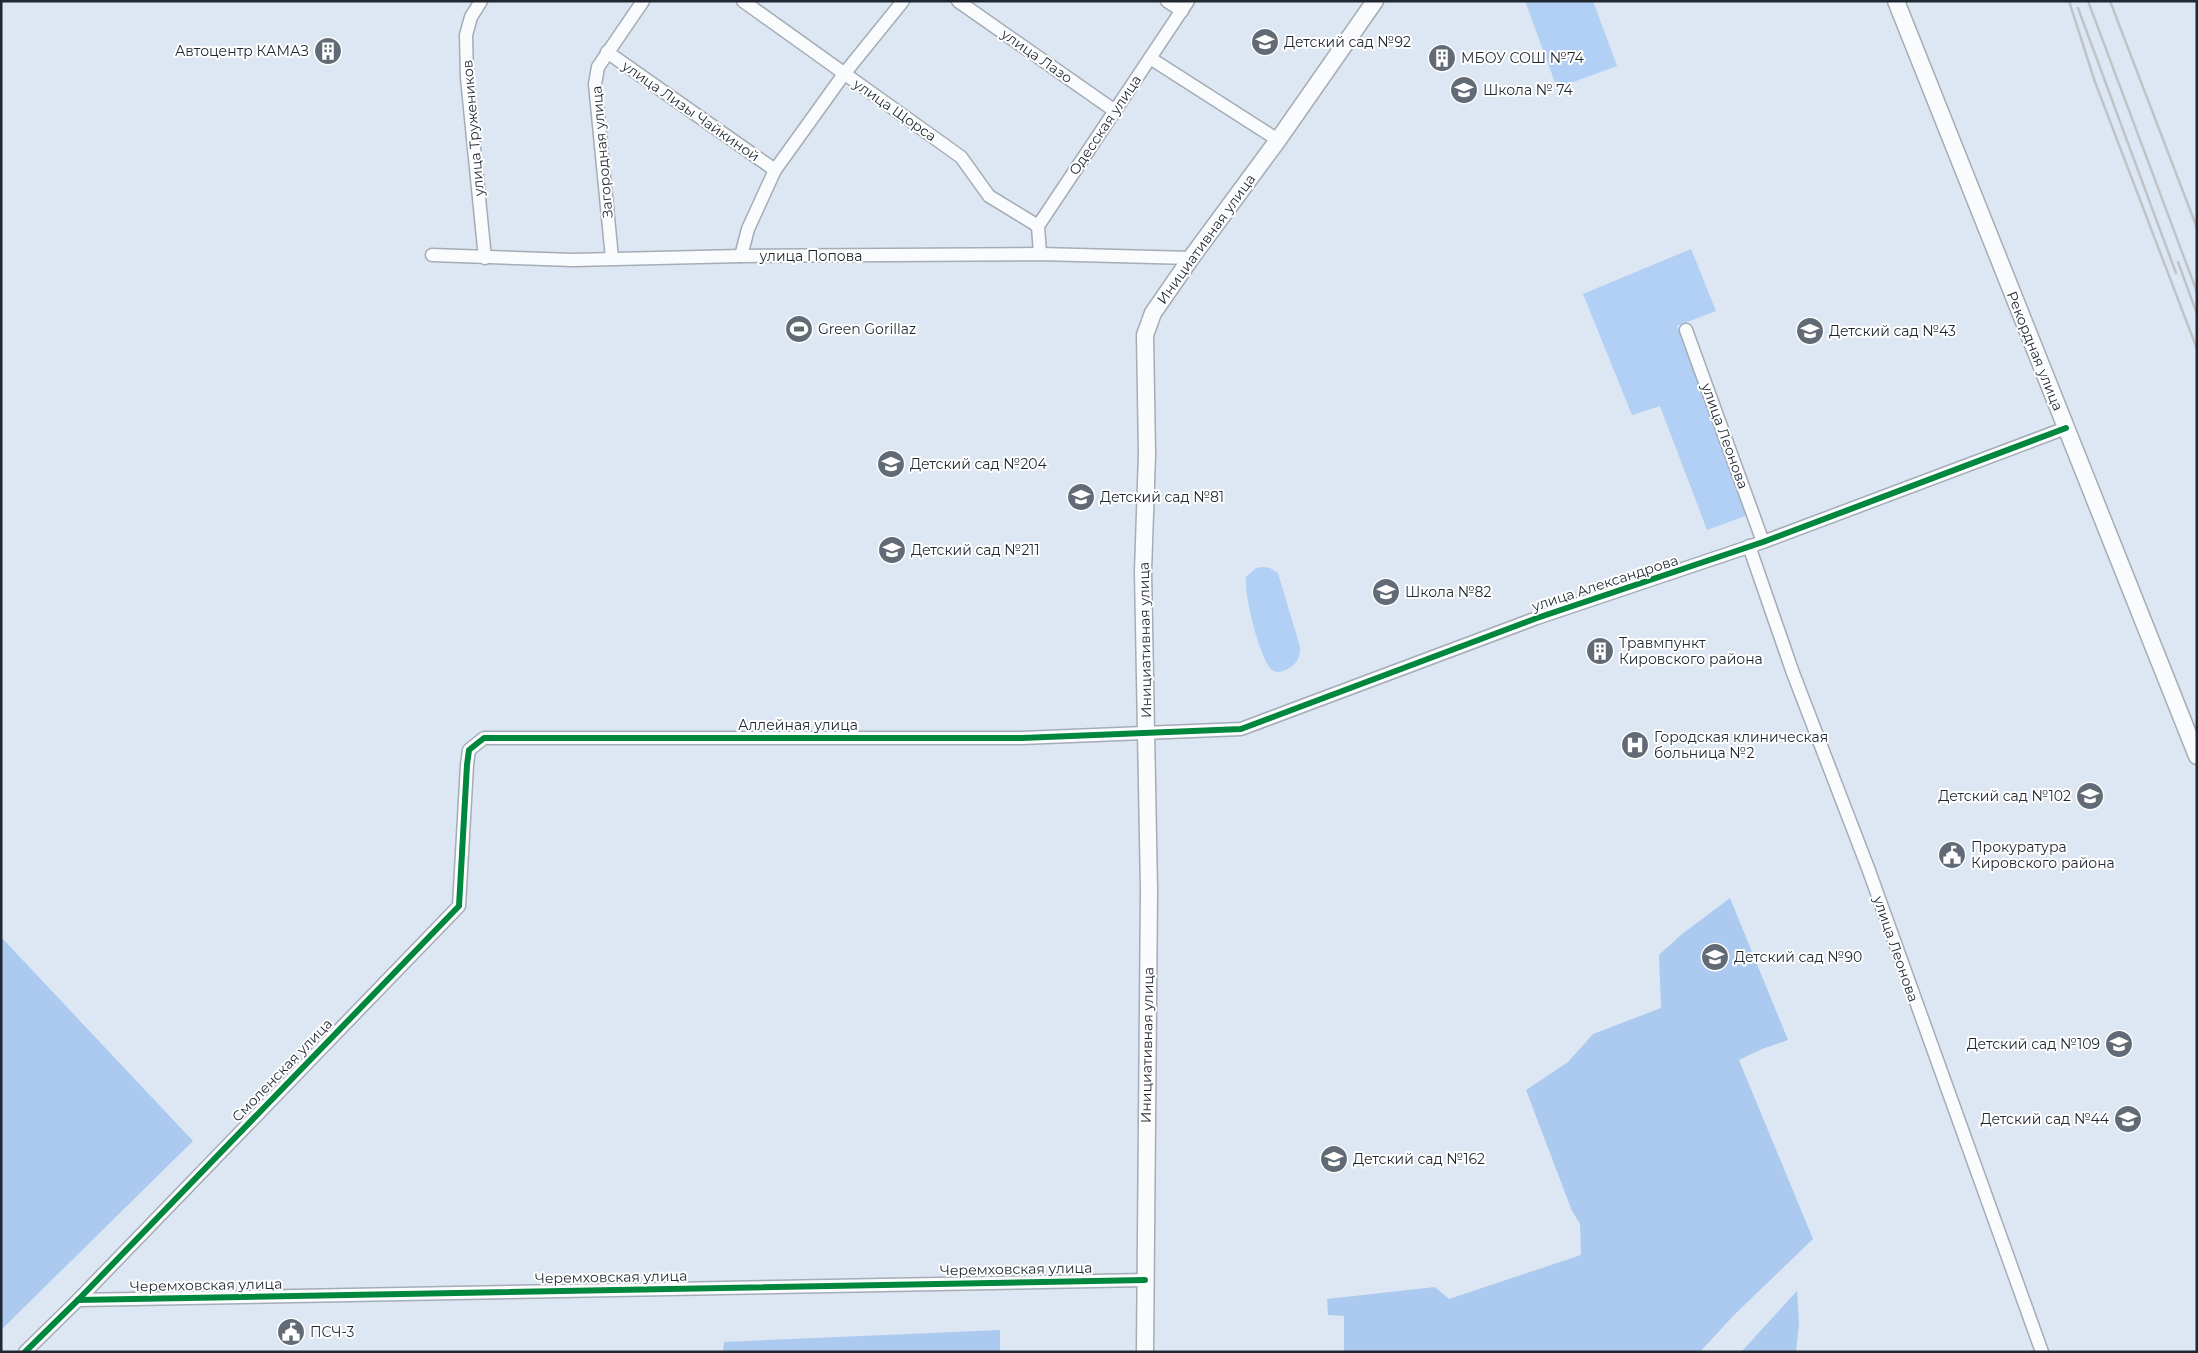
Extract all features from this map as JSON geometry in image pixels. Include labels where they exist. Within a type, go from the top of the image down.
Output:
[{"type":"main road","name":"Рекордная улица","points":[[1896,1],[2197,756]]},
{"type":"main road","name":"Инициативная улица","points":[[1145,1352],[1149,890],[1143,572],[1147,454],[1145,334],[1153,313],[1278,140],[1368,4]]},
{"type":"street","name":"улица Тружеников","points":[[481,1],[471,17],[466,35],[467,78],[485,258]]},
{"type":"street","name":"Загородная улица","points":[[612,258],[595,84],[598,68],[607,52],[643,1]]},
{"type":"street","name":"улица Щорса","points":[[743,1],[961,158],[989,196],[1038,226]]},
{"type":"street","points":[[741,256],[748,229],[775,170],[844,74],[903,1]]},
{"type":"street","name":"улица Лазо","points":[[958,1],[1115,111]]},
{"type":"street","points":[[1167,1],[1185,6]]},
{"type":"street","name":"Одесская улица","points":[[1038,226],[1185,6]]},
{"type":"street","name":"улица Лизы Чайкиной","points":[[607,52],[775,170]]},
{"type":"street","points":[[1150,58],[1278,140]]},
{"type":"street","points":[[1038,226],[1040,254]]},
{"type":"street","name":"улица Попова","points":[[432,255],[573,260],[741,256],[1040,254],[1191,258]]},
{"type":"street","name":"улица Леонова","points":[[1686,330],[1764,542]]},
{"type":"street","name":"улица Александрова","points":[[1146,734],[1241,729],[1537,618],[1764,542],[2066,428]]},
{"type":"street","name":"улица Леонова","points":[[1750,546],[1793,673],[1868,868],[2042,1352]]},
{"type":"street","name":"Аллейная улица","points":[[467,766],[469,750],[484,738],[1022,738],[1146,734]]},
{"type":"street","name":"Смоленская улица","points":[[25,1352],[78,1300],[459,906],[467,766]]},
{"type":"street","name":"Черемховская улица","points":[[78,1300],[1145,1280]]},
{"type":"shaded area","points":[[1525,1],[1593,1],[1617,66],[1557,88]]},
{"type":"shaded area","points":[[1691,249],[1716,311],[1677,326],[1748,515],[1707,530],[1660,406],[1632,415],[1583,294]]},
{"type":"shaded area","points":[[1256,568],[1270,568],[1278,573],[1300,647],[1297,661],[1282,672],[1272,670],[1262,654],[1253,626],[1247,597],[1246,577]]},
{"type":"shaded area","points":[[1730,898],[1788,1040],[1739,1060],[1813,1239],[1733,1316],[1700,1352],[1344,1352],[1344,1316],[1328,1315],[1327,1299],[1435,1287],[1449,1299],[1581,1255],[1580,1224],[1572,1211],[1526,1090],[1568,1062],[1593,1034],[1661,1008],[1659,955],[1682,934]]},
{"type":"shaded area","points":[[1,937],[193,1141],[1,1330]]},
{"type":"shaded area","points":[[1797,1291],[1799,1323],[1796,1352],[1741,1352]]},
{"type":"shaded area","points":[[1000,1330],[1000,1352],[723,1352],[724,1342]]},
{"type":"railway","points":[[2069,1],[2095,82],[2197,349]]},
{"type":"railway","points":[[2088,1],[2197,292]]},
{"type":"railway","points":[[2110,1],[2197,228]]},
{"type":"railway","points":[[2078,8],[2176,273]]},
{"type":"railway","points":[[2178,262],[2197,314]]},
{"type":"cycle path","points":[[25,1352],[78,1300],[459,906],[469,750],[484,738],[1022,738],[1241,729],[1537,618],[1763,542],[2066,428]]},
{"type":"cycle path","points":[[78,1300],[1145,1280]]},
{"type":"place","name":"Детский сад №92","points":[[1265,42]]},
{"type":"place","name":"Автоцентр КАМАЗ","points":[[328,51]]},
{"type":"place","name":"МБОУ СОШ №74","points":[[1442,58]]},
{"type":"place","name":"Школа № 74","points":[[1464,90]]},
{"type":"place","name":"Green Gorillaz","points":[[799,329]]},
{"type":"place","name":"Детский сад №43","points":[[1810,331]]},
{"type":"place","name":"Детский сад №204","points":[[891,464]]},
{"type":"place","name":"Детский сад №81","points":[[1081,497]]},
{"type":"place","name":"Детский сад №211","points":[[892,550]]},
{"type":"place","name":"Школа №82","points":[[1386,592]]},
{"type":"place","name":"Травмпункт Кировского района","points":[[1600,651]]},
{"type":"place","name":"Городская клиническая больница №2","points":[[1635,745]]},
{"type":"place","name":"Детский сад №102","points":[[2090,796]]},
{"type":"place","name":"Прокуратура Кировского района","points":[[1952,855]]},
{"type":"place","name":"Детский сад №90","points":[[1715,957]]},
{"type":"place","name":"Детский сад №109","points":[[2119,1044]]},
{"type":"place","name":"Детский сад №44","points":[[2128,1119]]},
{"type":"place","name":"Детский сад №162","points":[[1334,1159]]},
{"type":"place","name":"ПСЧ-3","points":[[291,1332]]}]
